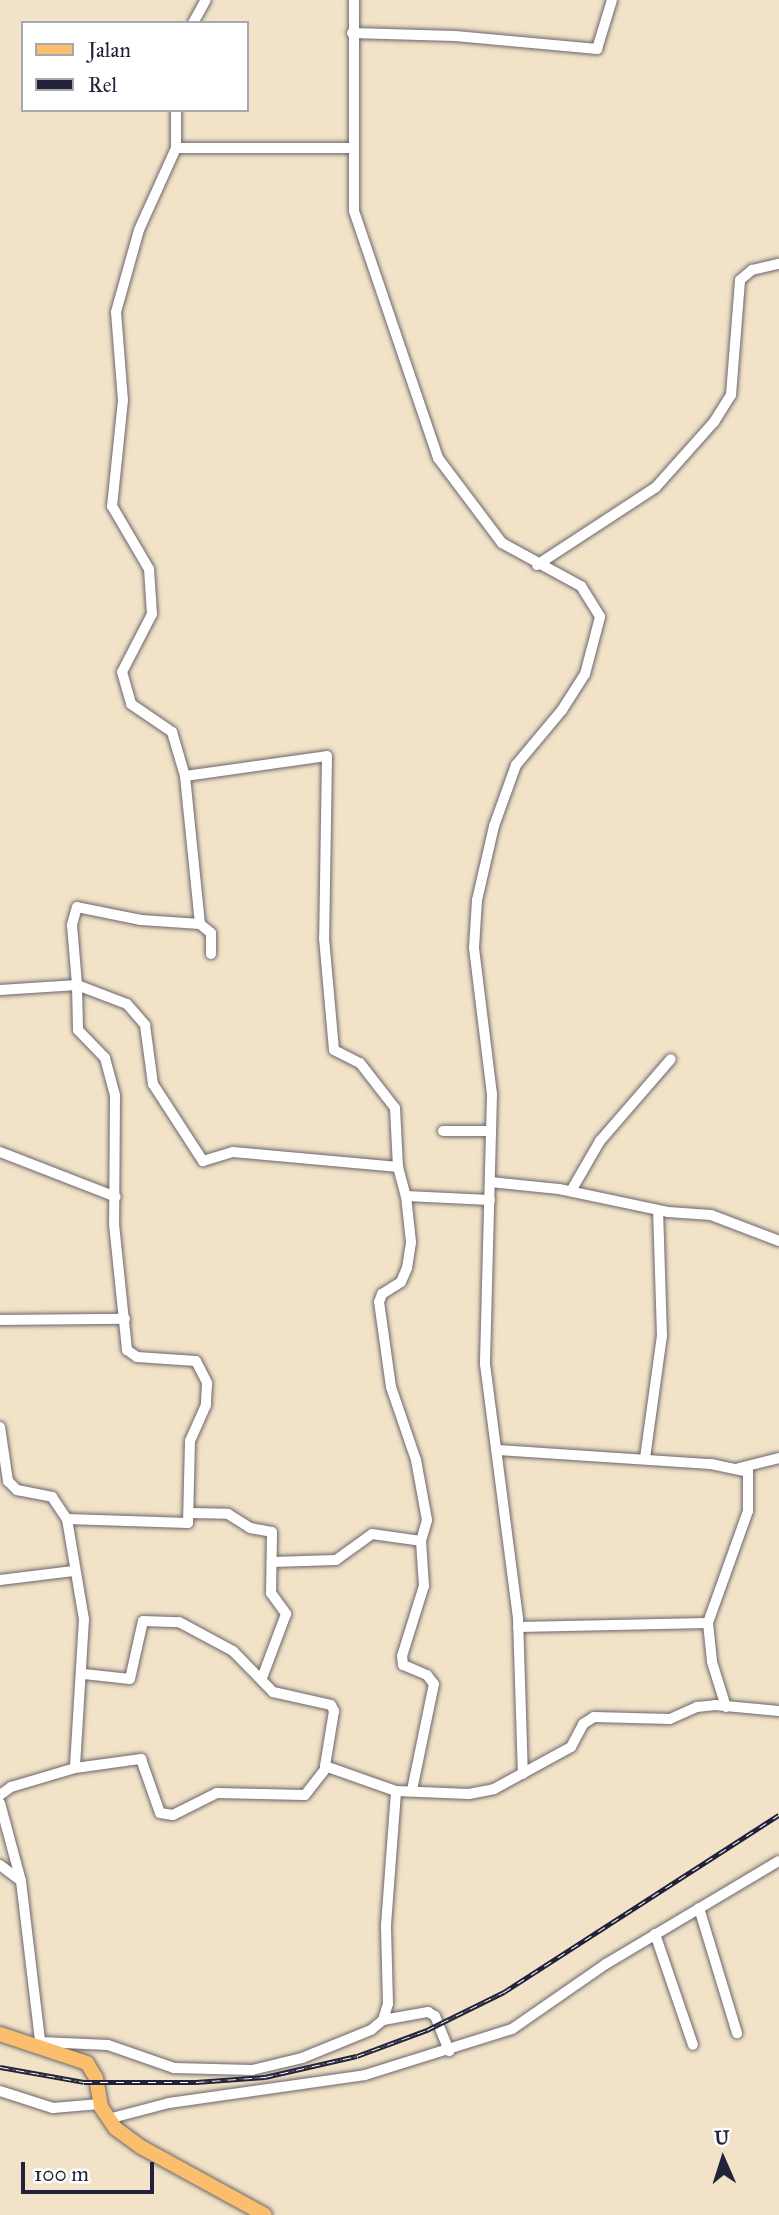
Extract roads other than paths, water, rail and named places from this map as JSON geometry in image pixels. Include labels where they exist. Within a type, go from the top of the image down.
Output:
[{"type":"main road","points":[[0,2034],[41,2045],[87,2063],[96,2078],[100,2104],[108,2119],[141,2147],[265,2215]]},
{"type":"street","points":[[194,21],[206,0]]},
{"type":"street","points":[[354,0],[354,211],[438,458],[502,543],[537,565],[581,586],[600,617],[585,674],[562,710],[516,765],[494,826],[477,900],[474,948],[492,1094],[485,1364],[498,1450],[518,1627],[523,1774]]},
{"type":"street","points":[[352,33],[455,36],[597,49],[612,0]]},
{"type":"street","points":[[176,112],[176,148],[139,230],[116,312],[123,400],[112,506],[149,569],[152,614],[122,672],[131,704],[172,732],[185,776],[200,924]]},
{"type":"street","points":[[176,148],[353,148]]},
{"type":"street","points":[[537,565],[646,495],[714,422],[731,395],[740,280],[752,270],[779,264]]},
{"type":"street","points":[[185,776],[327,756],[324,938],[334,1050],[360,1063],[395,1108],[398,1167],[406,1196],[411,1242],[407,1268],[401,1282],[379,1302],[391,1387],[426,1507],[421,1541],[425,1579],[408,1627],[402,1661],[427,1675],[433,1688],[412,1790]]},
{"type":"street","points":[[67,1519],[184,1525],[189,1513],[190,1441],[206,1405],[204,1370],[188,1359],[131,1355],[115,1234],[115,1095],[105,1058],[78,1030],[72,925],[77,907],[141,920],[200,924],[211,933],[211,954]]},
{"type":"street","points":[[0,990],[77,985],[127,1004],[145,1025],[153,1084],[203,1161],[233,1152],[398,1167]]},
{"type":"street","points":[[571,1191],[600,1141],[671,1059]]},
{"type":"street","points":[[443,1131],[491,1131]]},
{"type":"street","points":[[0,1152],[116,1197]]},
{"type":"street","points":[[490,1182],[571,1191],[658,1211],[711,1214],[779,1241]]},
{"type":"street","points":[[406,1196],[489,1199]]},
{"type":"street","points":[[645,1458],[662,1336],[658,1211]]},
{"type":"street","points":[[0,1320],[125,1319]]},
{"type":"street","points":[[0,1427],[8,1481],[17,1490],[52,1497],[67,1519],[73,1571],[84,1619],[84,1674],[75,1768]]},
{"type":"street","points":[[498,1450],[645,1458],[739,1468],[779,1458]]},
{"type":"street","points":[[726,1707],[712,1662],[708,1623],[748,1511],[750,1479],[739,1468]]},
{"type":"street","points":[[189,1513],[228,1514],[250,1528],[271,1531],[271,1593],[286,1614],[262,1678]]},
{"type":"street","points":[[272,1562],[336,1560],[372,1534],[421,1541]]},
{"type":"street","points":[[0,1580],[73,1571]]},
{"type":"street","points":[[84,1674],[130,1679],[143,1621],[179,1622],[233,1651],[262,1678],[264,1686],[278,1694],[333,1707],[327,1767],[314,1787],[301,1796],[217,1793],[165,1816],[158,1808],[139,1747]]},
{"type":"street","points":[[518,1627],[708,1623]]},
{"type":"street","points":[[327,1767],[397,1791],[469,1794],[494,1789],[571,1747],[583,1724],[594,1717],[670,1719],[697,1706],[779,1712]]},
{"type":"street","points":[[0,1795],[11,1787],[75,1768],[141,1759]]},
{"type":"street","points":[[383,2020],[388,2004],[386,1925],[397,1791]]},
{"type":"street","points":[[0,1803],[21,1881],[41,2045],[108,2045],[174,2068],[252,2070],[303,2058],[371,2030],[383,2020],[428,2012],[435,2016],[449,2050]]},
{"type":"street","points":[[108,2119],[169,2103],[365,2074],[512,2029],[655,1934],[779,1861]]},
{"type":"street","points":[[0,1865],[21,1881]]},
{"type":"street","points":[[699,1908],[737,2033]]},
{"type":"street","points":[[655,1934],[693,2045]]},
{"type":"street","points":[[0,2091],[53,2108],[100,2104]]},
{"type":"railway","points":[[0,2067],[84,2082],[196,2082],[265,2077],[357,2056],[427,2030],[504,1992],[779,1815]]}]
